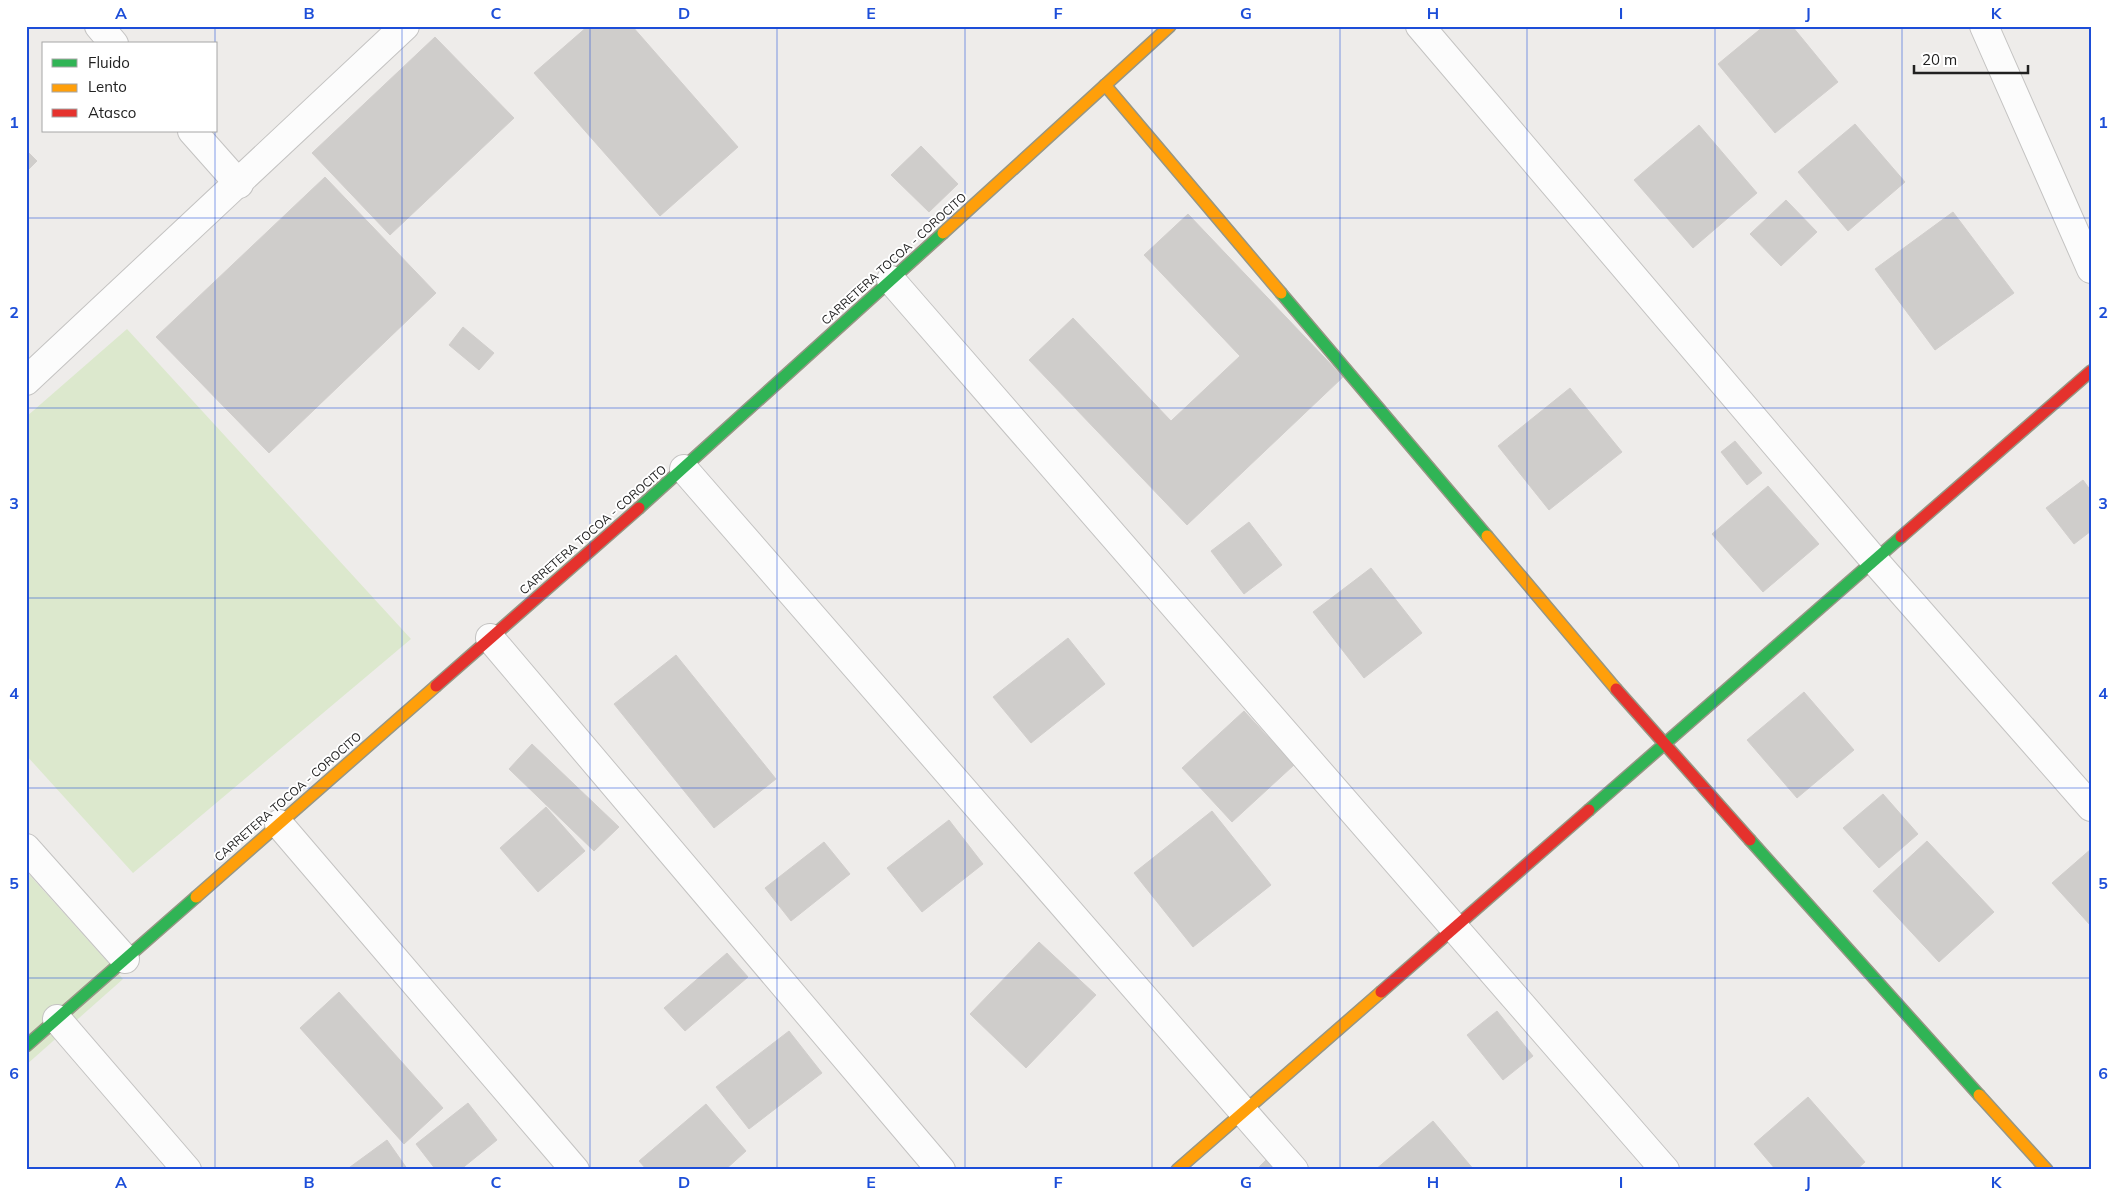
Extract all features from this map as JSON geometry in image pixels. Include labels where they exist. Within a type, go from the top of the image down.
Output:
[{"type":"street","points":[[99,26],[112,42]]},
{"type":"street","points":[[26,381],[239,184],[405,26]]},
{"type":"street","name":"CARRETERA TOCOA - COROCITO","points":[[26,1046],[684,469],[1170,26]]},
{"type":"street","points":[[1420,26],[1874,560],[2091,806]]},
{"type":"street","points":[[1984,26],[2091,268]]},
{"type":"street","points":[[1105,85],[1663,744],[2047,1170]]},
{"type":"street","points":[[193,132],[239,184]]},
{"type":"street","points":[[891,280],[1665,1170]]},
{"type":"street","points":[[1177,1170],[2091,371]]},
{"type":"street","points":[[684,469],[1294,1170]]},
{"type":"street","points":[[490,638],[941,1170]]},
{"type":"street","points":[[279,824],[575,1170]]},
{"type":"street","points":[[26,848],[125,959]]},
{"type":"street","points":[[57,1019],[187,1170]]},
{"type":"green space","points":[[127,329],[411,639],[133,873],[26,755],[26,417]]},
{"type":"green space","points":[[26,871],[123,979],[26,1065]]},
{"type":"building","points":[[588,26],[632,26],[738,147],[660,216],[534,73]]},
{"type":"building","points":[[1764,26],[1792,26],[1838,82],[1775,133],[1718,64]]},
{"type":"building","points":[[435,37],[514,118],[390,235],[312,153]]},
{"type":"building","points":[[1855,124],[1905,182],[1848,231],[1798,172]]},
{"type":"building","points":[[1699,125],[1757,193],[1693,248],[1634,180]]},
{"type":"building","points":[[921,146],[958,184],[929,212],[891,175]]},
{"type":"building","points":[[26,150],[37,161],[26,172]]},
{"type":"building","points":[[325,177],[436,293],[269,453],[156,337]]},
{"type":"building","points":[[1786,200],[1817,232],[1781,266],[1750,234]]},
{"type":"building","points":[[1953,212],[2014,293],[1935,350],[1875,269]]},
{"type":"building","points":[[1188,214],[1343,377],[1187,525],[1029,360],[1073,318],[1171,421],[1240,356],[1144,255]]},
{"type":"building","points":[[463,327],[494,353],[479,370],[449,345]]},
{"type":"building","points":[[1570,388],[1622,452],[1549,510],[1498,446]]},
{"type":"building","points":[[1735,441],[1762,473],[1747,485],[1721,452]]},
{"type":"building","points":[[2083,480],[2091,491],[2091,531],[2074,544],[2046,508]]},
{"type":"building","points":[[1768,486],[1819,544],[1763,592],[1712,534]]},
{"type":"building","points":[[1249,522],[1282,565],[1244,594],[1211,551]]},
{"type":"building","points":[[1371,568],[1422,633],[1364,678],[1313,612]]},
{"type":"building","points":[[1068,638],[1105,684],[1031,743],[993,697]]},
{"type":"building","points":[[676,655],[776,779],[714,828],[614,704]]},
{"type":"building","points":[[1804,692],[1854,750],[1797,798],[1747,740]]},
{"type":"building","points":[[1244,711],[1294,765],[1232,822],[1182,768]]},
{"type":"building","points":[[532,744],[619,827],[594,851],[509,769]]},
{"type":"building","points":[[1883,794],[1918,834],[1879,868],[1843,828]]},
{"type":"building","points":[[546,807],[585,851],[538,892],[500,848]]},
{"type":"building","points":[[1212,811],[1271,885],[1193,947],[1134,873]]},
{"type":"building","points":[[949,820],[983,864],[922,912],[887,868]]},
{"type":"building","points":[[1927,841],[1994,912],[1939,962],[1873,891]]},
{"type":"building","points":[[824,842],[850,874],[791,921],[765,888]]},
{"type":"building","points":[[2091,849],[2091,926],[2052,883]]},
{"type":"building","points":[[1039,942],[1096,995],[1026,1068],[970,1014]]},
{"type":"building","points":[[727,953],[748,977],[685,1031],[664,1008]]},
{"type":"building","points":[[339,992],[443,1108],[404,1144],[300,1028]]},
{"type":"building","points":[[1497,1011],[1533,1056],[1503,1080],[1467,1035]]},
{"type":"building","points":[[789,1031],[822,1073],[749,1129],[716,1087]]},
{"type":"building","points":[[1808,1097],[1865,1162],[1856,1170],[1776,1170],[1754,1144]]},
{"type":"building","points":[[468,1103],[497,1140],[460,1170],[436,1170],[416,1144]]},
{"type":"building","points":[[706,1104],[746,1151],[725,1170],[647,1170],[639,1161]]},
{"type":"building","points":[[1433,1121],[1474,1170],[1375,1170]]},
{"type":"building","points":[[387,1140],[408,1170],[346,1170]]},
{"type":"building","points":[[1267,1159],[1277,1170],[1256,1170]]},
{"type":"traffic: fast","points":[[639,508],[943,233]]},
{"type":"traffic: fast","points":[[1281,293],[1487,536]]},
{"type":"traffic: fast","points":[[1589,810],[1901,537]]},
{"type":"traffic: fast","points":[[1750,840],[1979,1095]]},
{"type":"traffic: fast","points":[[26,1046],[196,897]]},
{"type":"traffic: slow","points":[[943,233],[1170,26]]},
{"type":"traffic: slow","points":[[1105,85],[1281,293]]},
{"type":"traffic: slow","points":[[1487,536],[1616,689]]},
{"type":"traffic: slow","points":[[196,897],[436,686]]},
{"type":"traffic: slow","points":[[1177,1170],[1381,992]]},
{"type":"traffic: slow","points":[[1979,1095],[2047,1170]]},
{"type":"traffic: jam","points":[[1901,537],[2091,371]]},
{"type":"traffic: jam","points":[[436,686],[639,508]]},
{"type":"traffic: jam","points":[[1616,689],[1750,840]]},
{"type":"traffic: jam","points":[[1381,992],[1589,810]]}]
